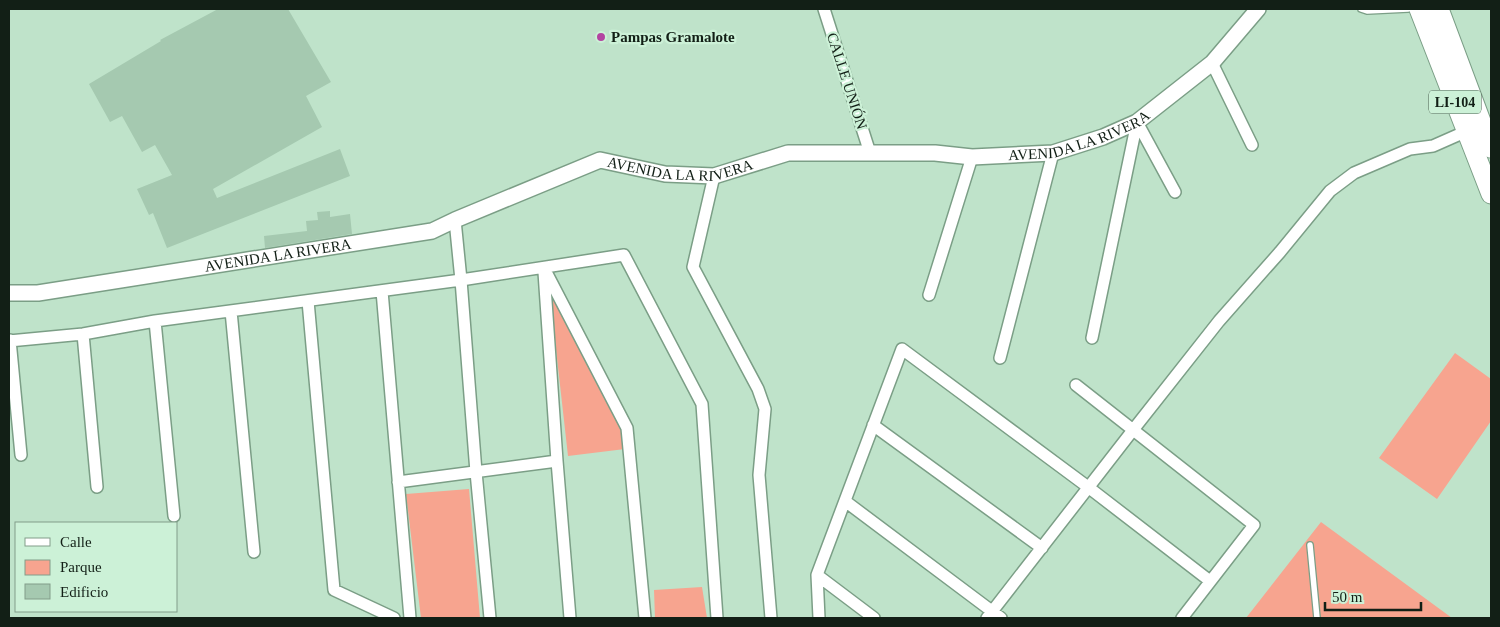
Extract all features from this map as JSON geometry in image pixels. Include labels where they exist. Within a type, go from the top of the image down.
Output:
[{"type":"main road","name":"LI-104","points":[[1419,9],[1491,194]]},
{"type":"main road","name":"LI-104","points":[[1439,9],[1491,148]]},
{"type":"street","name":"CALLE UNIÓN","points":[[824,9],[870,153]]},
{"type":"street","name":"AVENIDA LA RIVERA","points":[[9,293],[38,293],[432,231],[600,160],[665,174],[714,176],[788,153],[936,153],[972,157],[1053,153],[1103,137],[1137,122],[1212,63],[1258,9]]},
{"type":"street","points":[[1212,63],[1252,145]]},
{"type":"street","points":[[1137,122],[1175,192]]},
{"type":"street","points":[[1092,338],[1137,122]]},
{"type":"street","points":[[844,501],[993,616],[1132,430],[1219,321],[1280,252],[1330,191],[1354,173],[1410,149],[1433,146],[1467,131]]},
{"type":"street","points":[[1000,358],[1053,153]]},
{"type":"street","points":[[929,296],[972,157]]},
{"type":"street","points":[[714,176],[693,267],[758,389],[765,409],[760,475],[771,618]]},
{"type":"street","points":[[455,220],[490,618]]},
{"type":"street","points":[[20,455],[9,340],[83,334],[155,321],[461,280],[624,255],[702,404],[717,618]]},
{"type":"street","points":[[544,268],[570,618]]},
{"type":"street","points":[[544,268],[627,428],[645,618]]},
{"type":"street","points":[[382,291],[410,618]]},
{"type":"street","points":[[308,301],[334,590],[394,618]]},
{"type":"street","points":[[231,311],[254,552]]},
{"type":"street","points":[[155,321],[174,516]]},
{"type":"street","points":[[83,334],[97,488]]},
{"type":"street","points":[[818,618],[817,575],[902,348],[1088,487],[1210,582]]},
{"type":"street","points":[[1076,385],[1254,525],[1182,618]]},
{"type":"street","points":[[873,425],[1042,548]]},
{"type":"street","points":[[398,482],[557,461]]},
{"type":"street","points":[[817,575],[874,618]]},
{"type":"lane","points":[[1362,9],[1367,11],[1408,9]]},
{"type":"lane","points":[[1310,545],[1317,618]]},
{"type":"green space","points":[[549,287],[625,431],[625,449],[568,456]]},
{"type":"green space","points":[[1455,353],[1491,379],[1491,421],[1437,499],[1379,458]]},
{"type":"green space","points":[[469,489],[480,618],[421,618],[406,494]]},
{"type":"green space","points":[[1321,522],[1452,618],[1246,618]]},
{"type":"green space","points":[[702,587],[707,618],[655,618],[654,590]]},
{"type":"building","points":[[218,9],[288,9],[331,82],[306,96],[322,127],[213,189],[217,198],[340,149],[350,176],[167,248],[153,213],[149,215],[137,189],[172,175],[155,145],[142,152],[122,116],[110,122],[89,84],[160,40]]},
{"type":"building","points":[[330,211],[330,217],[350,214],[352,234],[265,248],[264,236],[307,231],[306,221],[318,220],[317,212]]},
{"type":"place","name":"Pampas Gramalote","points":[[601,37]]}]
